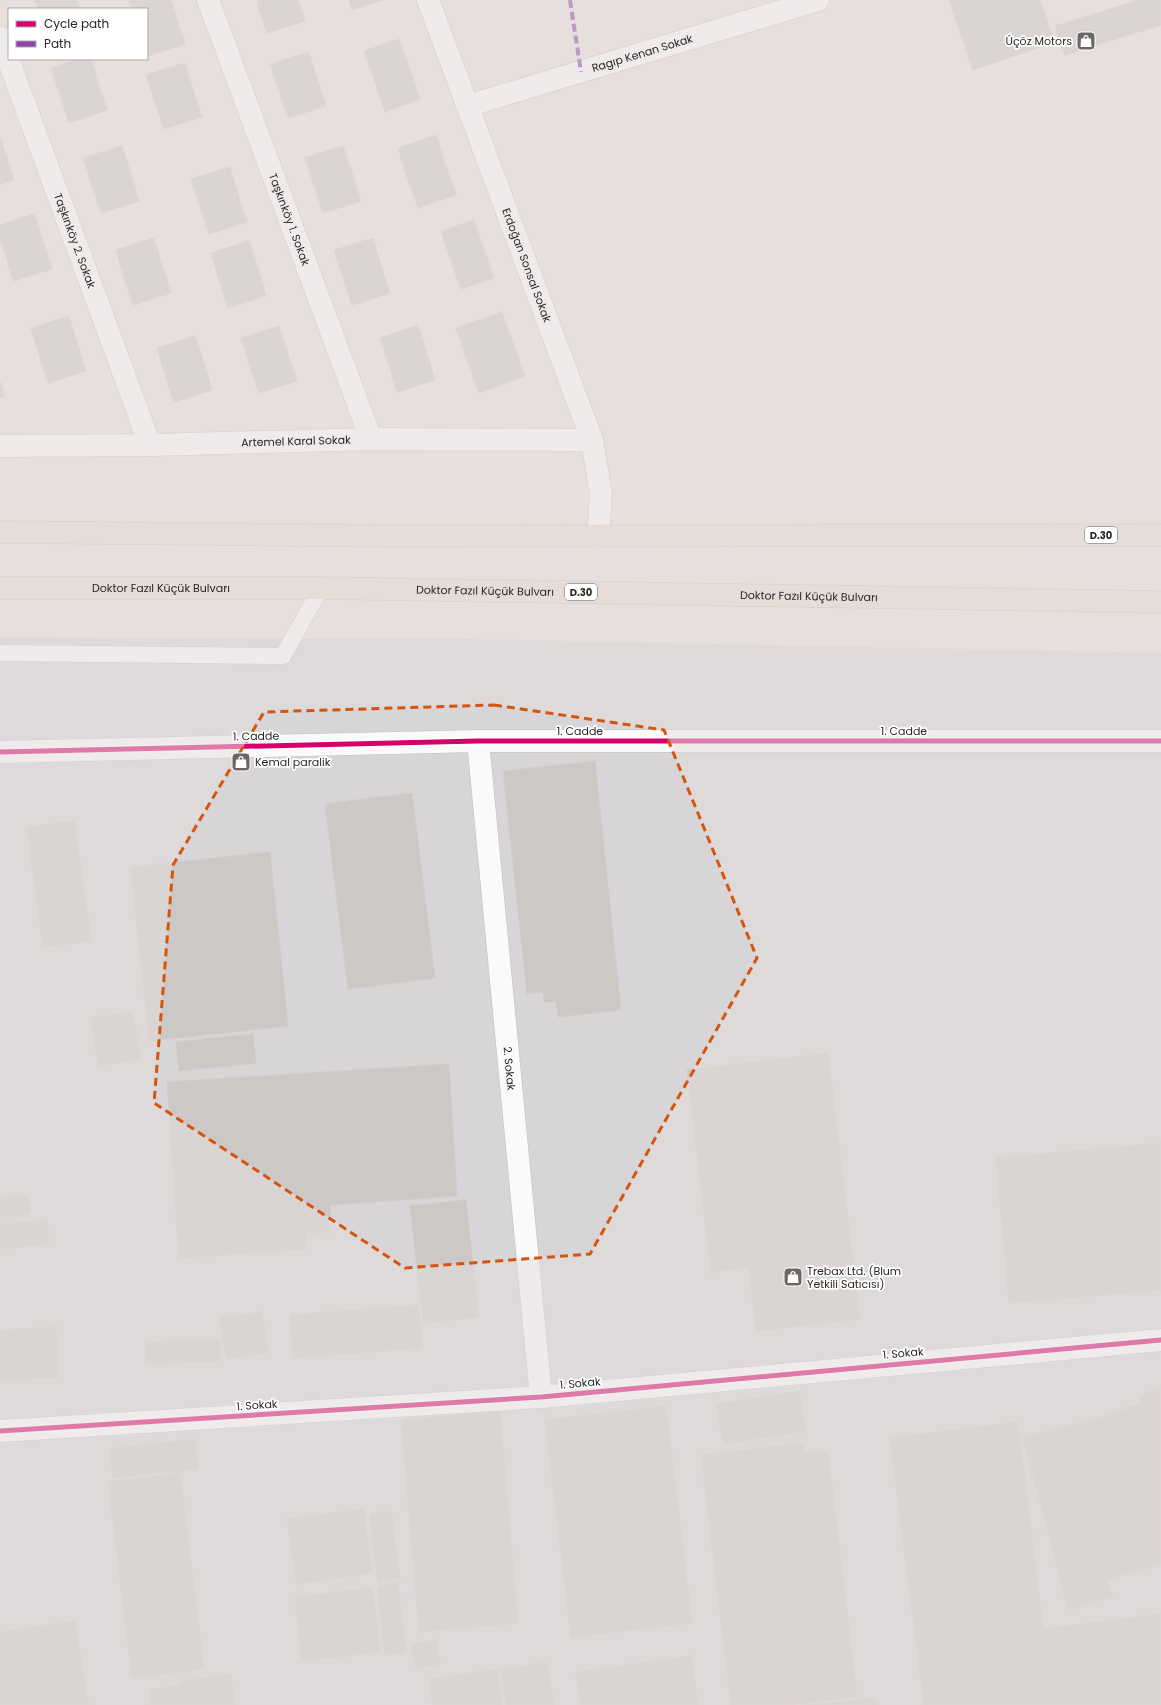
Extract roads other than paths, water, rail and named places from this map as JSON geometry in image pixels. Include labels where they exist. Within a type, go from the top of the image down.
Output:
[{"type":"highway","name":"D.30","points":[[0,532],[598,536],[1161,535]]},
{"type":"highway","name":"Doktor Fazıl Küçük Bulvarı","points":[[0,588],[321,588],[1161,602]]},
{"type":"street","name":"Taşkınköy 1. Sokak","points":[[208,0],[371,439]]},
{"type":"street","name":"Erdoğan Sonsal Sokak","points":[[428,0],[592,440],[601,494],[598,536]]},
{"type":"street","name":"Ragıp Kenan Sokak","points":[[467,106],[778,6],[818,0]]},
{"type":"street","name":"Taşkınköy 2. Sokak","points":[[0,37],[8,59]]},
{"type":"street","name":"Taşkınköy 2. Sokak","points":[[8,60],[150,445]]},
{"type":"street","name":"Artemel Karal Sokak","points":[[0,446],[150,445],[371,439],[592,440]]},
{"type":"street","name":"1. Cadde","points":[[0,752],[478,741],[1161,741]]},
{"type":"street","name":"2. Sokak","points":[[478,741],[541,1397]]},
{"type":"street","name":"1. Sokak","points":[[0,1431],[541,1397],[1161,1340]]},
{"type":"lane","points":[[0,653],[283,656],[321,588]]},
{"type":"place","name":"Úçöz Motors","points":[[1086,41]]},
{"type":"place","name":"Kemal paralik","points":[[241,762]]},
{"type":"place","name":"Trebax Ltd. (Blum Yetkili Satıcısı)","points":[[793,1277]]}]
